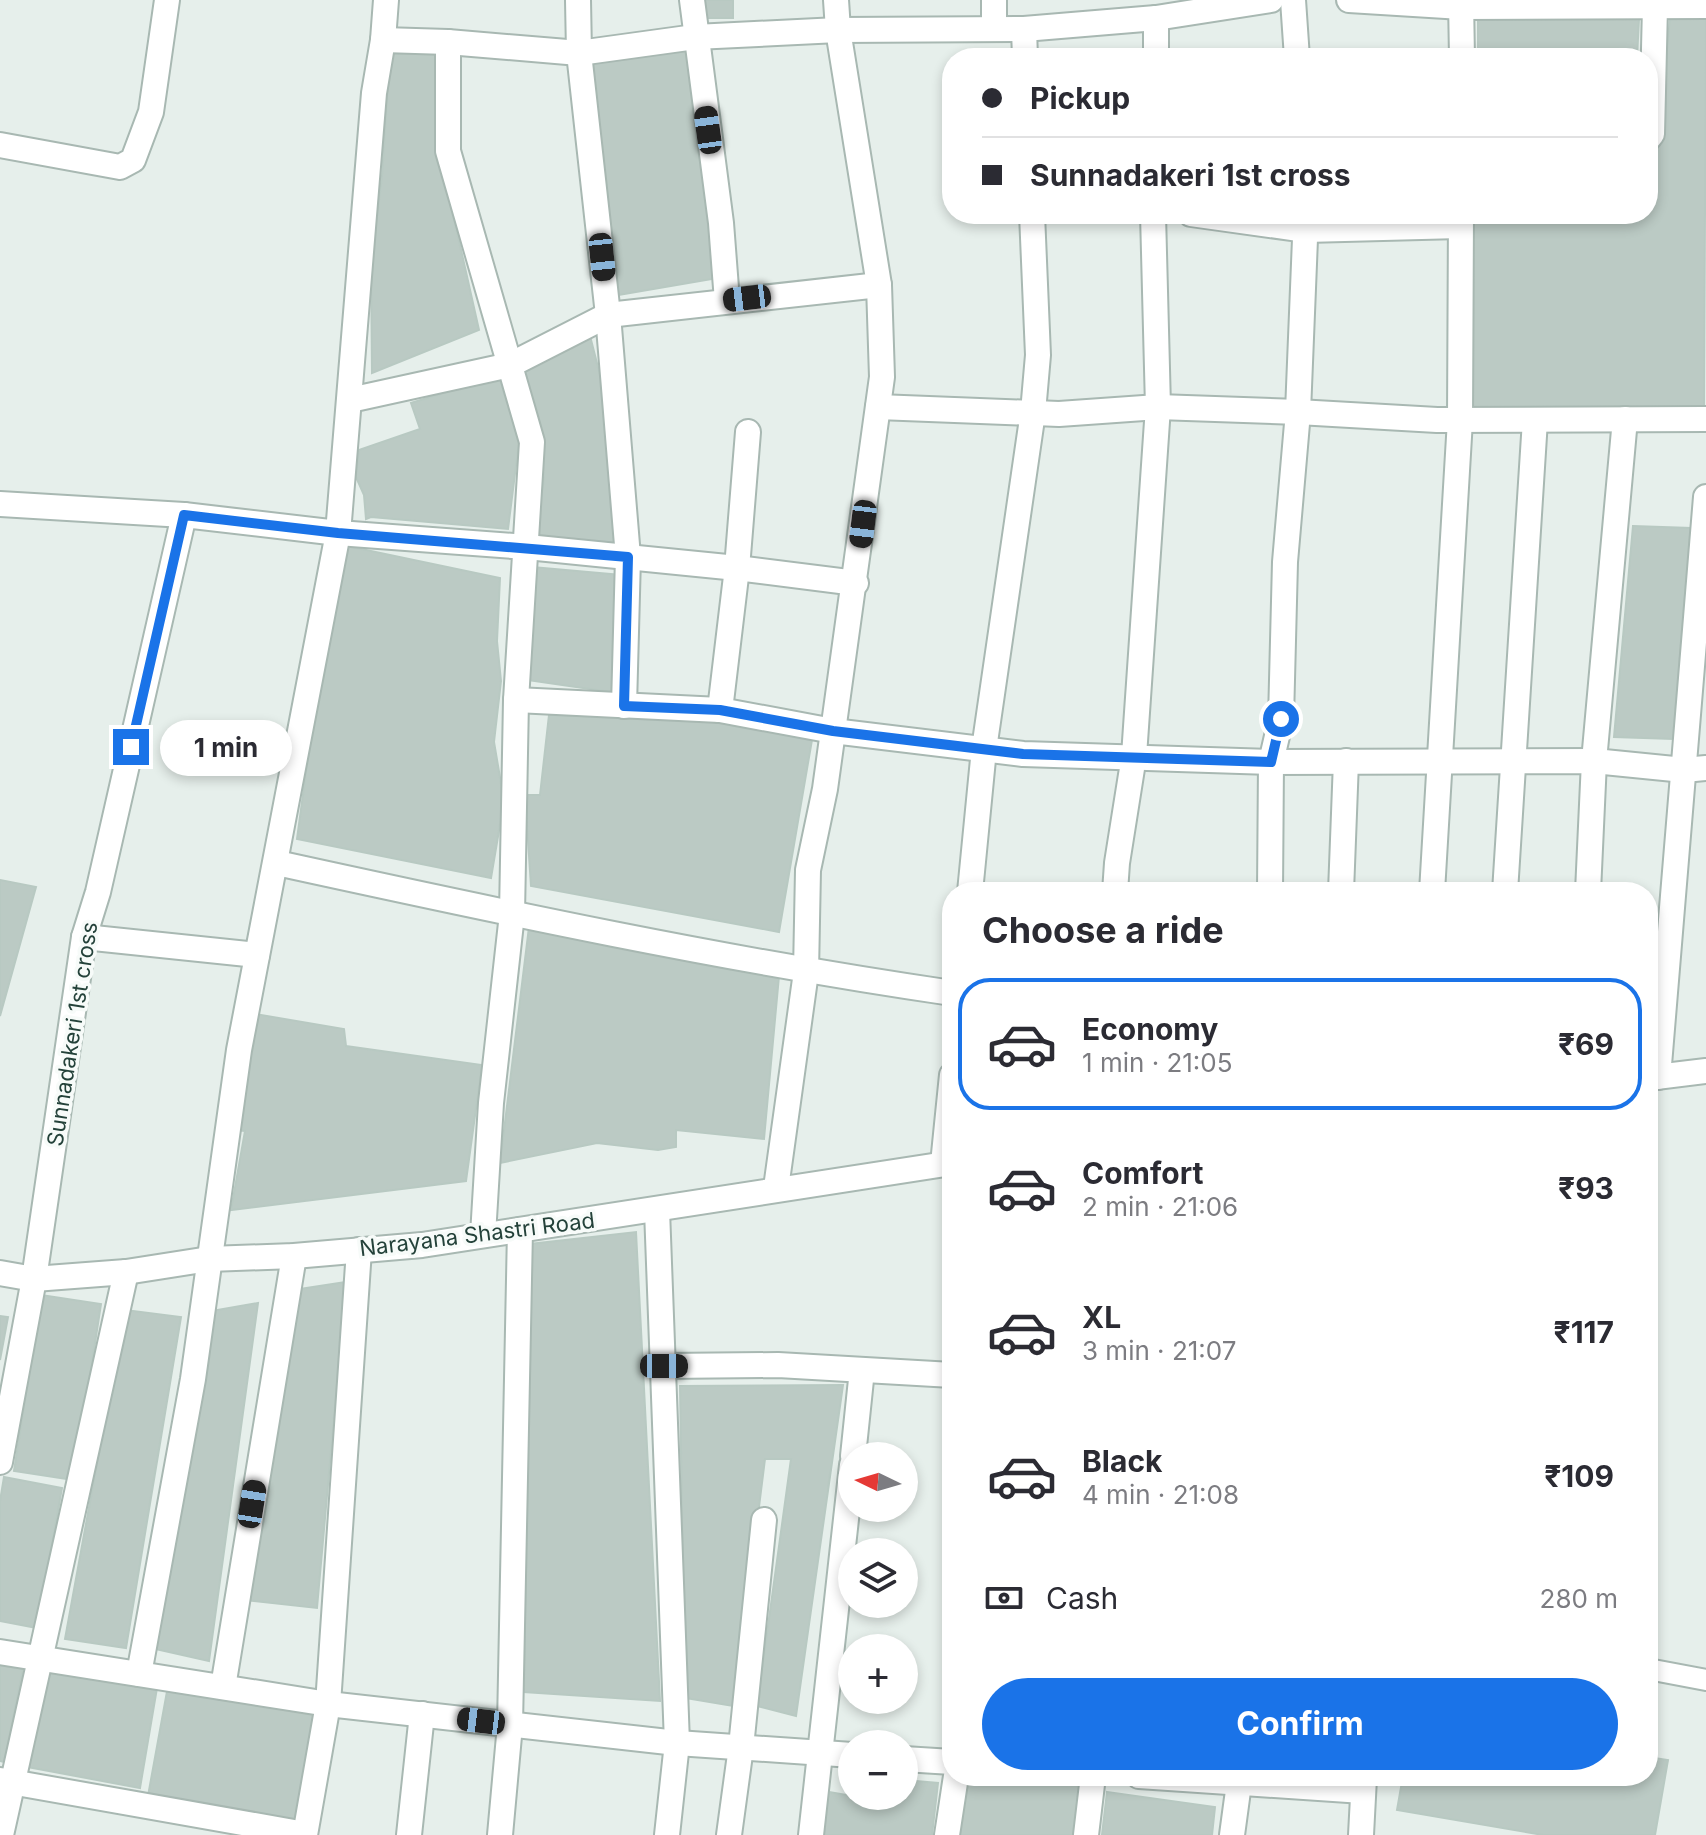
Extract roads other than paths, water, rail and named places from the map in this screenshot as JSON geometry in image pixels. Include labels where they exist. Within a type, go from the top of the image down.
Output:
[{"type":"street","points":[[0,145],[120,167],[133,160],[151,112],[167,0]]},
{"type":"street","points":[[139,1674],[193,1379],[239,1050],[338,533],[374,93],[386,0]]},
{"type":"street","points":[[578,0],[579,53],[608,315],[628,557],[624,706]]},
{"type":"street","points":[[692,0],[721,223],[727,301]]},
{"type":"street","points":[[776,1188],[806,972],[808,870],[825,789],[856,583],[882,377],[879,285],[838,30],[836,0]]},
{"type":"street","points":[[994,0],[994,29]]},
{"type":"street","points":[[383,40],[579,53],[695,37],[838,30],[1024,29],[1156,18],[1271,0]]},
{"type":"street","points":[[1293,0],[1296,48]]},
{"type":"street","points":[[1349,0],[1655,6],[1705,4]]},
{"type":"street","points":[[1462,3],[1462,48]]},
{"type":"street","points":[[1654,48],[1655,6]]},
{"type":"street","points":[[1156,18],[1156,48]]},
{"type":"street","points":[[1024,29],[1025,48]]},
{"type":"street","points":[[448,42],[448,151],[532,442],[516,700],[512,914],[491,1103],[483,1235]]},
{"type":"street","points":[[971,882],[984,749],[1033,412],[1038,355],[1032,224]]},
{"type":"street","points":[[1116,882],[1134,756],[1158,407],[1153,224]]},
{"type":"street","points":[[1270,882],[1271,762],[1281,719],[1285,562],[1298,412],[1306,224]]},
{"type":"street","points":[[1433,882],[1460,420],[1460,224]]},
{"type":"street","points":[[350,400],[510,365],[608,315],[879,285]]},
{"type":"street","points":[[878,407],[1059,414],[1158,407],[1460,420],[1706,419]]},
{"type":"street","points":[[1588,882],[1594,761],[1625,419]]},
{"type":"street","points":[[1506,882],[1535,420]]},
{"type":"street","points":[[720,710],[737,568],[748,432]]},
{"type":"street","points":[[1658,1041],[1695,769],[1706,497]]},
{"type":"street","points":[[0,504],[184,515],[338,533],[527,547],[737,568],[856,583]]},
{"type":"street","name":"Sunnadakeri 1st cross","points":[[0,1462],[34,1279],[84,937],[98,892],[184,515]]},
{"type":"street","points":[[516,700],[720,710],[833,731],[1023,754],[1271,762],[1594,761],[1695,769]]},
{"type":"street","points":[[1341,882],[1346,761]]},
{"type":"street","points":[[277,863],[512,914],[806,972],[942,992]]},
{"type":"street","points":[[84,937],[257,955]]},
{"type":"street","points":[[1658,1077],[1706,1071]]},
{"type":"street","name":"Narayana Shastri Road","points":[[0,1273],[34,1279],[126,1272],[209,1259],[294,1256],[422,1245],[942,1165]]},
{"type":"street","points":[[657,1210],[677,1743],[667,1835]]},
{"type":"street","points":[[500,1835],[510,1725],[520,1230]]},
{"type":"street","points":[[6,1780],[305,1834],[328,1704],[359,1250]]},
{"type":"street","points":[[223,1687],[294,1256]]},
{"type":"street","points":[[1,1835],[6,1780],[40,1657],[126,1272]]},
{"type":"street","points":[[664,1366],[778,1365],[942,1374]]},
{"type":"street","points":[[854,1442],[862,1370]]},
{"type":"street","points":[[729,1835],[764,1520]]},
{"type":"street","points":[[811,1835],[846,1522]]},
{"type":"street","points":[[0,1652],[328,1704],[677,1743],[838,1754]]},
{"type":"street","points":[[409,1835],[422,1714]]},
{"type":"street","points":[[918,1760],[942,1761]]},
{"type":"street","points":[[947,1835],[954,1786]]},
{"type":"street","points":[[1086,1835],[1092,1786]]},
{"type":"street","points":[[1232,1835],[1239,1786]]},
{"type":"street","points":[[1361,1835],[1364,1786]]},
{"type":"lane","points":[[1658,1671],[1706,1680]]}]
